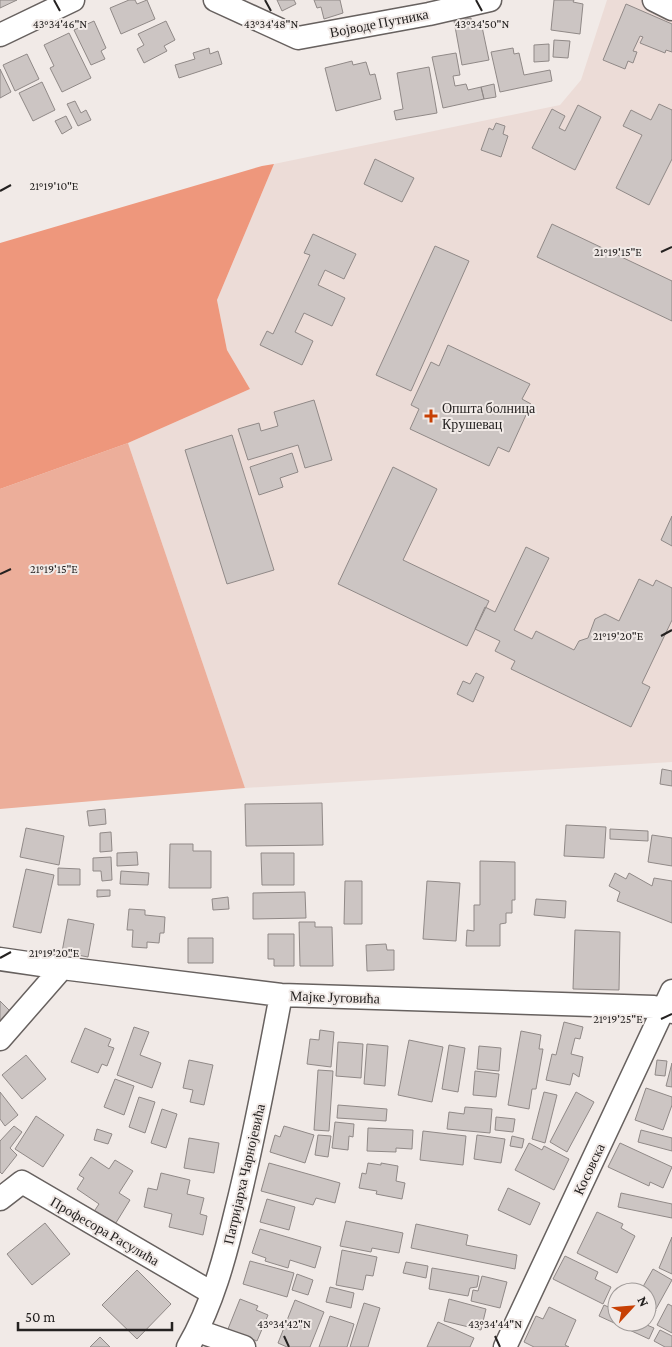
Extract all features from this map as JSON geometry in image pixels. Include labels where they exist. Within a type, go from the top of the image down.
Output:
[{"type":"street","points":[[0,35],[72,0]]},
{"type":"street","name":"Војводе Путника","points":[[215,0],[298,38],[429,14],[490,0]]},
{"type":"street","points":[[654,0],[672,9]]},
{"type":"street","name":"Мајке Југовића","points":[[0,959],[281,995],[654,1008],[669,1004]]},
{"type":"street","points":[[0,1039],[62,968]]},
{"type":"street","name":"Патријарха Чарнојевића","points":[[193,1339],[212,1293],[229,1242],[251,1152],[281,995]]},
{"type":"street","name":"Косовска","points":[[506,1347],[669,1004]]},
{"type":"street","name":"Професора Расулића","points":[[0,1199],[22,1182],[212,1293]]},
{"type":"street","points":[[193,1339],[244,1347]]},
{"type":"shaded area","name":"Општа болница Крушевац","points":[[607,0],[672,0],[672,762],[245,788],[128,443],[250,389],[227,350],[217,300],[274,164],[560,105],[581,80]]},
{"type":"shaded area","points":[[274,164],[217,300],[227,350],[250,389],[128,443],[0,489],[0,243]]},
{"type":"shaded area","points":[[128,443],[245,788],[0,809],[0,489]]},
{"type":"building","points":[[0,0],[17,0],[0,8]]},
{"type":"building","points":[[129,0],[135,0],[137,4],[147,0],[155,19],[121,34],[110,8]]},
{"type":"building","points":[[277,0],[294,0],[296,4],[282,11]]},
{"type":"building","points":[[314,0],[340,0],[343,13],[324,19],[321,7],[317,8]]},
{"type":"building","points":[[554,0],[574,0],[573,2],[583,4],[580,34],[551,30]]},
{"type":"building","points":[[626,4],[672,24],[672,52],[666,50],[665,53],[640,43],[643,37],[640,36],[633,51],[637,52],[633,63],[628,61],[625,69],[603,60]]},
{"type":"building","points":[[471,18],[472,24],[481,22],[489,60],[462,65],[454,21]]},
{"type":"building","points":[[94,21],[106,48],[101,51],[105,59],[91,65],[74,30]]},
{"type":"building","points":[[166,21],[175,40],[164,46],[167,51],[144,63],[137,49],[144,45],[138,34]]},
{"type":"building","points":[[69,33],[91,78],[62,92],[50,68],[54,66],[44,45]]},
{"type":"building","points":[[554,40],[570,41],[568,58],[553,57]]},
{"type":"building","points":[[549,44],[549,61],[534,62],[534,45]]},
{"type":"building","points":[[209,48],[210,54],[218,51],[222,64],[179,78],[175,65],[195,59],[193,53]]},
{"type":"building","points":[[513,48],[514,54],[519,53],[524,75],[550,70],[552,81],[500,92],[491,52]]},
{"type":"building","points":[[456,53],[460,75],[453,76],[455,86],[466,84],[468,90],[481,87],[484,99],[443,108],[432,57]]},
{"type":"building","points":[[27,54],[39,79],[15,91],[3,65]]},
{"type":"building","points":[[352,61],[353,65],[366,62],[370,75],[375,74],[381,99],[336,111],[325,68]]},
{"type":"building","points":[[429,67],[437,113],[396,120],[394,111],[403,109],[397,73]]},
{"type":"building","points":[[0,69],[11,92],[0,98]]},
{"type":"building","points":[[42,82],[55,110],[33,121],[19,93]]},
{"type":"building","points":[[494,84],[496,97],[484,99],[481,87]]},
{"type":"building","points":[[75,101],[81,113],[86,110],[91,120],[78,126],[67,104]]},
{"type":"building","points":[[659,104],[672,110],[672,159],[649,205],[616,188],[642,135],[623,126],[631,110],[651,120]]},
{"type":"building","points":[[578,105],[601,117],[575,170],[532,148],[552,109],[565,116],[559,128],[565,131]]},
{"type":"building","points":[[66,116],[72,128],[62,134],[55,121]]},
{"type":"building","points":[[496,123],[505,126],[503,134],[508,136],[501,157],[481,150],[489,128],[493,130]]},
{"type":"building","points":[[375,159],[414,178],[402,202],[364,184]]},
{"type":"building","points":[[552,224],[672,281],[672,321],[537,257]]},
{"type":"building","points":[[313,234],[356,254],[344,279],[325,270],[318,285],[345,298],[332,326],[304,313],[295,332],[313,341],[302,365],[260,345],[267,331],[273,334],[310,255],[304,253]]},
{"type":"building","points":[[435,246],[469,261],[411,391],[376,375]]},
{"type":"building","points":[[448,345],[530,384],[522,399],[531,404],[509,452],[498,447],[489,466],[410,429],[419,409],[411,405],[431,362],[439,366]]},
{"type":"building","points":[[314,400],[332,460],[305,468],[298,445],[248,460],[238,429],[259,423],[261,431],[278,426],[274,412]]},
{"type":"building","points":[[232,435],[274,570],[227,584],[185,450]]},
{"type":"building","points":[[292,453],[298,472],[280,478],[283,487],[259,495],[250,467]]},
{"type":"building","points":[[393,467],[437,489],[403,560],[489,601],[467,646],[338,584]]},
{"type":"building","points":[[672,516],[672,546],[661,540]]},
{"type":"building","points":[[526,547],[549,558],[514,630],[532,639],[536,631],[574,650],[579,641],[588,638],[595,619],[605,614],[619,621],[639,579],[653,586],[656,580],[672,588],[672,620],[642,683],[650,687],[631,727],[511,669],[515,661],[495,651],[500,641],[475,629],[485,607],[495,612]]},
{"type":"building","points":[[476,673],[484,677],[473,702],[457,694],[463,681],[470,684]]},
{"type":"building","points":[[662,769],[672,771],[672,786],[660,784]]},
{"type":"building","points":[[322,803],[323,845],[246,846],[245,804]]},
{"type":"building","points":[[105,809],[106,824],[89,826],[87,811]]},
{"type":"building","points":[[566,825],[606,827],[604,858],[564,856]]},
{"type":"building","points":[[26,828],[64,836],[59,865],[20,857]]},
{"type":"building","points":[[610,829],[648,831],[648,841],[610,839]]},
{"type":"building","points":[[111,832],[112,851],[100,852],[100,833]]},
{"type":"building","points":[[652,835],[672,838],[672,866],[648,862]]},
{"type":"building","points":[[170,844],[193,844],[193,851],[211,851],[211,888],[169,888]]},
{"type":"building","points":[[137,852],[138,865],[117,866],[117,853]]},
{"type":"building","points":[[261,853],[294,853],[294,885],[262,885]]},
{"type":"building","points":[[111,857],[112,880],[102,881],[101,871],[93,871],[93,858]]},
{"type":"building","points":[[480,861],[515,862],[515,900],[512,900],[512,913],[506,913],[506,923],[500,924],[500,946],[466,946],[467,930],[474,931],[474,905],[480,905]]},
{"type":"building","points":[[58,868],[80,869],[80,885],[58,885]]},
{"type":"building","points":[[26,869],[54,875],[41,933],[13,927]]},
{"type":"building","points":[[121,871],[149,873],[148,885],[120,884]]},
{"type":"building","points":[[615,873],[626,879],[629,873],[652,886],[654,878],[672,881],[672,923],[617,901],[620,892],[609,886]]},
{"type":"building","points":[[345,881],[362,881],[362,924],[344,924]]},
{"type":"building","points":[[427,881],[460,883],[456,941],[423,939]]},
{"type":"building","points":[[97,890],[110,890],[110,896],[97,897]]},
{"type":"building","points":[[305,892],[306,918],[253,919],[253,893]]},
{"type":"building","points":[[228,897],[229,909],[213,910],[212,899]]},
{"type":"building","points":[[536,899],[566,901],[565,918],[534,915]]},
{"type":"building","points":[[129,909],[145,910],[145,915],[165,917],[164,933],[160,933],[159,943],[147,942],[147,948],[132,947],[133,930],[127,930]]},
{"type":"building","points":[[68,919],[94,924],[88,957],[62,952]]},
{"type":"building","points":[[299,922],[315,922],[315,927],[332,927],[333,966],[300,966]]},
{"type":"building","points":[[575,930],[620,932],[619,990],[573,989]]},
{"type":"building","points":[[268,934],[294,934],[294,966],[274,966],[274,959],[268,959]]},
{"type":"building","points":[[188,938],[213,938],[213,963],[188,963]]},
{"type":"building","points":[[386,944],[387,950],[394,950],[394,970],[367,971],[366,945]]},
{"type":"building","points":[[0,1001],[10,1011],[0,1021]]},
{"type":"building","points":[[564,1022],[583,1027],[580,1039],[575,1038],[571,1054],[583,1057],[579,1077],[573,1073],[570,1085],[546,1080],[552,1054],[556,1055]]},
{"type":"building","points":[[134,1027],[149,1032],[140,1055],[161,1063],[152,1088],[117,1075]]},
{"type":"building","points":[[85,1028],[111,1039],[108,1046],[114,1048],[107,1066],[102,1064],[98,1073],[71,1062]]},
{"type":"building","points":[[320,1030],[334,1032],[331,1067],[307,1064],[310,1039],[319,1040]]},
{"type":"building","points":[[521,1031],[541,1035],[539,1049],[543,1049],[536,1089],[532,1089],[529,1109],[508,1105]]},
{"type":"building","points":[[409,1040],[443,1047],[432,1102],[398,1095]]},
{"type":"building","points":[[338,1042],[363,1044],[361,1078],[336,1076]]},
{"type":"building","points":[[367,1044],[388,1046],[385,1086],[364,1084]]},
{"type":"building","points":[[449,1045],[465,1048],[458,1092],[442,1089]]},
{"type":"building","points":[[479,1046],[501,1048],[499,1071],[477,1069]]},
{"type":"building","points":[[26,1055],[46,1079],[22,1099],[2,1075]]},
{"type":"building","points":[[189,1060],[213,1065],[204,1105],[190,1102],[193,1090],[183,1088]]},
{"type":"building","points":[[657,1060],[667,1061],[665,1076],[655,1075]]},
{"type":"building","points":[[672,1063],[672,1087],[666,1086]]},
{"type":"building","points":[[318,1070],[333,1071],[329,1131],[314,1130]]},
{"type":"building","points":[[475,1071],[499,1074],[496,1097],[473,1095]]},
{"type":"building","points":[[115,1079],[134,1086],[124,1115],[104,1107]]},
{"type":"building","points":[[646,1088],[672,1097],[672,1105],[663,1130],[635,1120]]},
{"type":"building","points":[[0,1092],[18,1115],[5,1126],[0,1119]]},
{"type":"building","points":[[544,1092],[557,1095],[545,1143],[532,1139]]},
{"type":"building","points":[[576,1092],[594,1102],[567,1152],[550,1142]]},
{"type":"building","points":[[139,1097],[155,1102],[145,1133],[129,1127]]},
{"type":"building","points":[[338,1105],[387,1109],[386,1121],[337,1118]]},
{"type":"building","points":[[465,1107],[492,1109],[490,1133],[447,1129],[449,1112],[464,1114]]},
{"type":"building","points":[[162,1109],[177,1114],[166,1148],[151,1143]]},
{"type":"building","points":[[36,1116],[64,1135],[43,1167],[15,1149]]},
{"type":"building","points":[[496,1117],[515,1119],[513,1132],[495,1130]]},
{"type":"building","points":[[335,1122],[354,1124],[353,1137],[349,1136],[348,1150],[332,1148]]},
{"type":"building","points":[[14,1126],[22,1132],[10,1148],[17,1155],[2,1174],[0,1172],[0,1141]]},
{"type":"building","points":[[284,1126],[314,1135],[305,1163],[270,1152],[275,1135],[280,1137]]},
{"type":"building","points":[[368,1128],[413,1130],[412,1149],[396,1148],[396,1152],[367,1151]]},
{"type":"building","points":[[97,1129],[112,1134],[108,1144],[94,1140]]},
{"type":"building","points":[[641,1130],[672,1138],[672,1151],[638,1142]]},
{"type":"building","points":[[423,1131],[466,1136],[463,1165],[420,1160]]},
{"type":"building","points":[[318,1135],[331,1136],[328,1157],[315,1155]]},
{"type":"building","points":[[477,1135],[505,1139],[501,1163],[474,1159]]},
{"type":"building","points":[[512,1136],[524,1139],[522,1148],[510,1146]]},
{"type":"building","points":[[189,1138],[219,1143],[214,1173],[184,1168]]},
{"type":"building","points":[[529,1143],[542,1150],[544,1146],[569,1159],[554,1190],[515,1170]]},
{"type":"building","points":[[620,1143],[672,1167],[663,1188],[650,1182],[649,1186],[608,1167]]},
{"type":"building","points":[[91,1157],[109,1169],[115,1160],[133,1171],[119,1193],[130,1200],[114,1226],[93,1213],[99,1204],[77,1189],[84,1178],[79,1175]]},
{"type":"building","points":[[269,1163],[340,1183],[335,1203],[316,1198],[313,1205],[261,1191]]},
{"type":"building","points":[[368,1163],[398,1166],[396,1181],[405,1183],[402,1199],[376,1194],[377,1191],[359,1188],[362,1173],[366,1174]]},
{"type":"building","points":[[161,1173],[190,1180],[187,1194],[204,1198],[200,1214],[207,1216],[203,1235],[169,1227],[172,1214],[144,1207],[148,1188],[157,1190]]},
{"type":"building","points":[[508,1188],[540,1203],[530,1225],[498,1210]]},
{"type":"building","points":[[621,1193],[672,1204],[672,1218],[618,1207]]},
{"type":"building","points":[[267,1199],[295,1207],[289,1230],[260,1222]]},
{"type":"building","points":[[597,1212],[623,1224],[621,1228],[635,1236],[617,1273],[577,1253]]},
{"type":"building","points":[[346,1221],[403,1233],[399,1253],[372,1248],[371,1252],[340,1246]]},
{"type":"building","points":[[45,1223],[70,1254],[32,1285],[7,1254]]},
{"type":"building","points":[[416,1224],[468,1235],[466,1245],[517,1255],[515,1269],[411,1248]]},
{"type":"building","points":[[260,1229],[321,1247],[315,1268],[290,1260],[288,1268],[265,1261],[266,1258],[252,1253]]},
{"type":"building","points":[[672,1237],[672,1274],[659,1268]]},
{"type":"building","points":[[342,1250],[377,1257],[373,1276],[366,1275],[363,1290],[336,1285]]},
{"type":"building","points":[[565,1256],[598,1272],[595,1279],[607,1285],[607,1296],[603,1304],[553,1279]]},
{"type":"building","points":[[250,1261],[294,1273],[287,1297],[243,1284]]},
{"type":"building","points":[[406,1262],[428,1266],[426,1278],[403,1273]]},
{"type":"building","points":[[432,1268],[479,1276],[477,1287],[470,1288],[468,1296],[429,1289]]},
{"type":"building","points":[[653,1269],[672,1280],[657,1307],[657,1282],[646,1282]]},
{"type":"building","points":[[137,1270],[171,1304],[137,1339],[102,1305]]},
{"type":"building","points":[[297,1274],[313,1280],[308,1295],[292,1290]]},
{"type":"building","points":[[482,1276],[507,1282],[500,1308],[471,1301],[473,1290],[478,1291]]},
{"type":"building","points":[[330,1287],[354,1293],[351,1308],[326,1302]]},
{"type":"building","points":[[240,1299],[258,1306],[256,1310],[268,1315],[257,1341],[228,1329]]},
{"type":"building","points":[[449,1299],[486,1309],[481,1330],[444,1321]]},
{"type":"building","points":[[295,1300],[324,1312],[310,1347],[287,1347],[278,1343]]},
{"type":"building","points":[[364,1303],[380,1308],[368,1347],[350,1347]]},
{"type":"building","points":[[668,1304],[672,1306],[672,1333],[657,1325]]},
{"type":"building","points":[[604,1305],[607,1306],[607,1320],[599,1316]]},
{"type":"building","points":[[549,1307],[576,1320],[565,1345],[569,1347],[534,1347],[524,1342],[536,1316],[543,1319]]},
{"type":"building","points":[[330,1316],[354,1324],[347,1347],[319,1347]]},
{"type":"building","points":[[438,1322],[474,1338],[470,1347],[427,1347]]},
{"type":"building","points":[[660,1330],[672,1336],[672,1347],[665,1347],[654,1341]]},
{"type":"building","points":[[634,1332],[652,1332],[649,1339]]},
{"type":"building","points":[[100,1337],[110,1347],[90,1347]]},
{"type":"place","name":"Општа болница Крушевац","points":[[431,416]]}]
